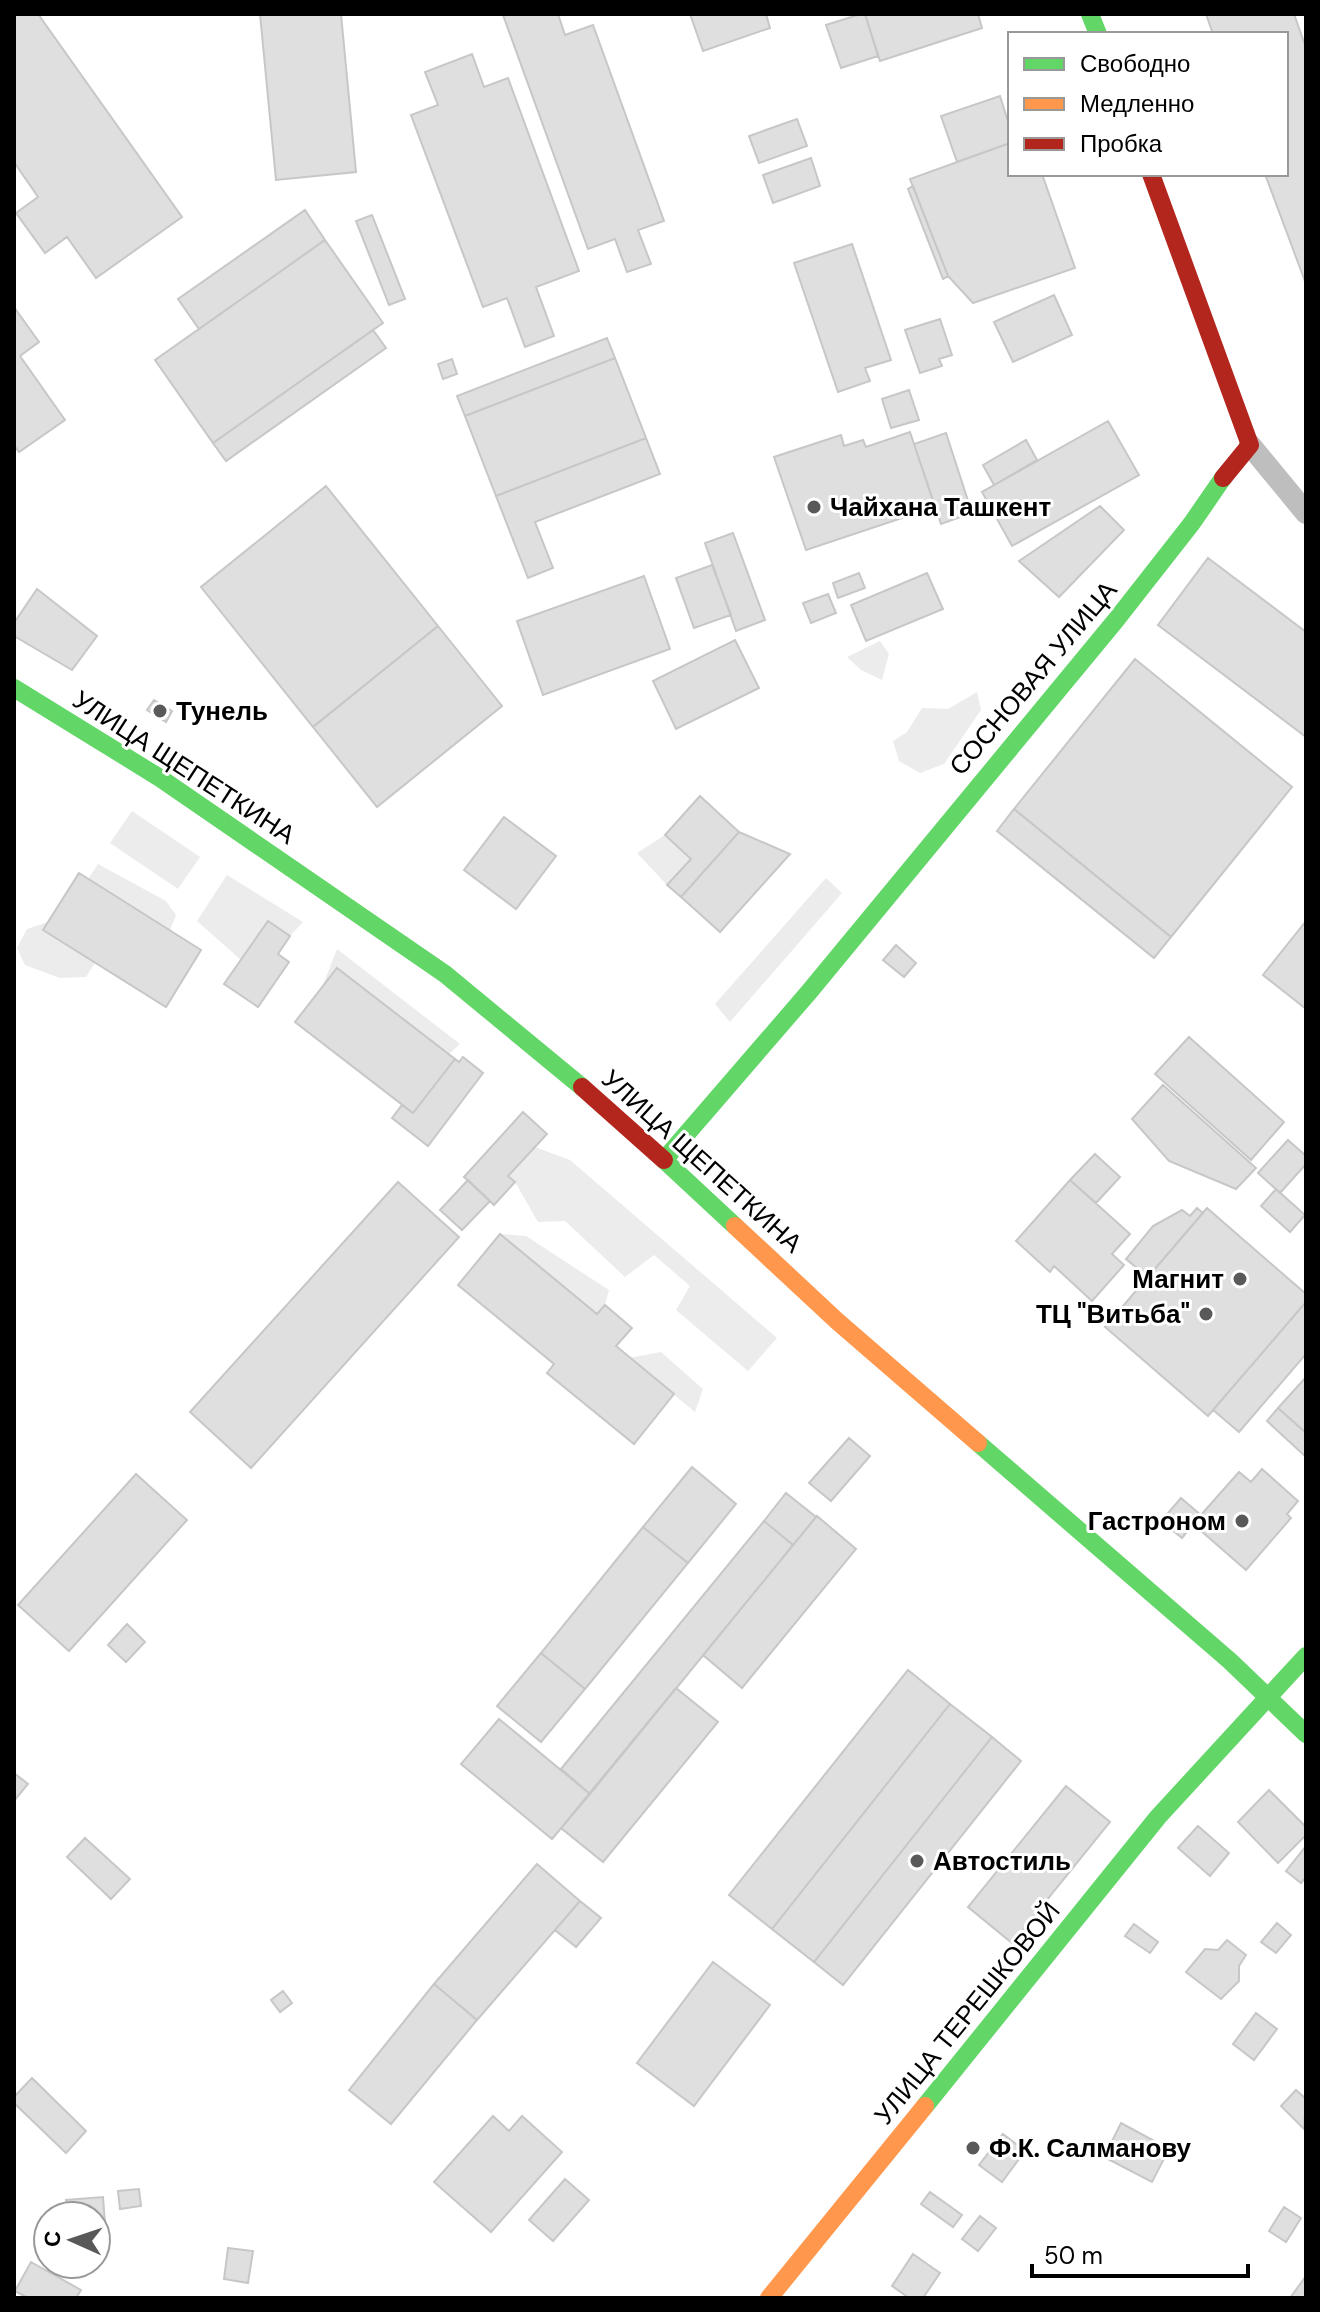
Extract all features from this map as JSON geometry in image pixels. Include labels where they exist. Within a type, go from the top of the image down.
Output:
[{"type":"main road","points":[[1152,176],[1250,445]]},
{"type":"main road","name":"СОСНОВАЯ УЛИЦА","points":[[664,1160],[782,1025],[1107,631],[1250,445]]},
{"type":"main road","name":"УЛИЦА ЩЕПЕТКИНА","points":[[14,688],[160,778],[445,974],[554,1062],[837,1321],[1230,1661],[1306,1734]]},
{"type":"main road","name":"УЛИЦА ТЕРЕШКОВОЙ","points":[[769,2298],[1158,1817],[1306,1656]]},
{"type":"street","points":[[1250,445],[1306,513]]},
{"type":"shaded area","points":[[880,641],[889,654],[882,680],[861,670],[847,657]]},
{"type":"shaded area","points":[[977,692],[981,710],[944,764],[920,773],[899,761],[893,741],[907,732],[922,708],[948,709]]},
{"type":"shaded area","points":[[132,811],[200,857],[178,889],[110,843]]},
{"type":"shaded area","points":[[665,835],[691,859],[667,885],[637,853]]},
{"type":"shaded area","points":[[98,864],[166,901],[176,915],[170,930],[88,879]]},
{"type":"shaded area","points":[[227,875],[303,922],[290,936],[268,921],[241,960],[197,921]]},
{"type":"shaded area","points":[[826,878],[842,893],[730,1022],[715,1004]]},
{"type":"shaded area","points":[[48,922],[95,963],[86,977],[60,978],[25,965],[17,948],[27,929]]},
{"type":"shaded area","points":[[337,949],[460,1044],[449,1054],[337,968],[323,985]]},
{"type":"shaded area","points":[[535,1147],[570,1160],[777,1338],[748,1371],[676,1310],[690,1286],[654,1255],[625,1277],[565,1221],[538,1222],[515,1182],[508,1176]]},
{"type":"shaded area","points":[[500,1234],[526,1236],[609,1290],[605,1305],[597,1314]]},
{"type":"shaded area","points":[[661,1352],[703,1389],[695,1412],[629,1358]]},
{"type":"building","points":[[14,14],[38,14],[182,217],[96,278],[67,237],[45,253],[16,213],[38,197],[14,162]]},
{"type":"building","points":[[260,14],[341,14],[356,172],[276,180]]},
{"type":"building","points":[[558,14],[565,35],[593,25],[664,221],[638,230],[651,264],[627,272],[615,239],[588,249],[503,15]]},
{"type":"building","points":[[690,14],[766,14],[770,28],[703,51]]},
{"type":"building","points":[[865,14],[878,56],[841,68],[826,25]]},
{"type":"building","points":[[865,14],[978,14],[982,28],[880,61]]},
{"type":"building","points":[[1206,14],[1294,14],[1306,48],[1306,284],[1266,176],[1288,176],[1288,32],[1212,32]]},
{"type":"building","points":[[472,54],[484,87],[508,78],[579,271],[536,287],[554,336],[525,347],[507,298],[483,307],[411,115],[438,105],[425,72]]},
{"type":"building","points":[[1000,96],[1008,122],[1008,144],[957,162],[941,116]]},
{"type":"building","points":[[797,119],[807,146],[759,163],[749,136]]},
{"type":"building","points":[[1008,144],[1008,176],[1043,176],[1075,268],[973,303],[948,276],[910,179]]},
{"type":"building","points":[[811,158],[820,186],[773,203],[763,175]]},
{"type":"building","points":[[913,186],[948,276],[943,279],[908,189]]},
{"type":"building","points":[[305,210],[325,240],[199,329],[178,299]]},
{"type":"building","points":[[372,215],[405,299],[389,305],[356,221]]},
{"type":"building","points":[[325,240],[383,323],[213,443],[155,360]]},
{"type":"building","points":[[852,244],[891,360],[865,368],[870,381],[838,392],[794,263]]},
{"type":"building","points":[[1054,295],[1072,335],[1013,362],[994,322]]},
{"type":"building","points":[[14,307],[39,342],[20,356],[65,420],[19,452],[14,445]]},
{"type":"building","points":[[940,319],[952,355],[939,359],[942,366],[920,373],[905,330]]},
{"type":"building","points":[[373,330],[386,348],[226,461],[213,443]]},
{"type":"building","points":[[607,338],[615,358],[465,416],[457,396]]},
{"type":"building","points":[[615,358],[646,438],[496,496],[465,416]]},
{"type":"building","points":[[452,359],[457,374],[443,379],[438,364]]},
{"type":"building","points":[[909,390],[919,420],[891,428],[882,399]]},
{"type":"building","points":[[1108,421],[1139,475],[1012,546],[982,492]]},
{"type":"building","points":[[910,432],[935,507],[806,550],[774,457],[841,435],[844,446],[863,440],[866,447]]},
{"type":"building","points":[[946,433],[972,513],[941,524],[914,444]]},
{"type":"building","points":[[646,438],[660,474],[535,522],[553,568],[528,578],[496,496]]},
{"type":"building","points":[[1026,440],[1037,460],[994,485],[983,465]]},
{"type":"building","points":[[326,486],[438,626],[313,727],[201,587]]},
{"type":"building","points":[[1100,506],[1124,530],[1059,597],[1019,561]]},
{"type":"building","points":[[733,533],[765,620],[736,631],[705,543]]},
{"type":"building","points":[[1208,558],[1306,632],[1306,737],[1158,625]]},
{"type":"building","points":[[712,565],[731,615],[694,628],[676,578]]},
{"type":"building","points":[[859,573],[865,588],[838,598],[833,583]]},
{"type":"building","points":[[927,573],[943,609],[866,641],[851,605]]},
{"type":"building","points":[[644,576],[670,649],[543,695],[517,621]]},
{"type":"building","points":[[37,589],[97,636],[72,670],[14,636],[14,623]]},
{"type":"building","points":[[828,594],[836,613],[811,623],[803,603]]},
{"type":"building","points":[[438,626],[502,706],[377,807],[313,727]]},
{"type":"building","points":[[735,640],[759,688],[676,729],[653,681]]},
{"type":"building","points":[[1135,659],[1292,787],[1171,937],[1014,809]]},
{"type":"building","name":"Тунель","points":[[154,700],[172,711],[166,722],[147,710]]},
{"type":"building","points":[[700,796],[739,832],[681,897],[667,885],[691,859],[665,835]]},
{"type":"building","points":[[1014,809],[1171,937],[1154,958],[997,831]]},
{"type":"building","points":[[504,817],[556,856],[516,909],[464,870]]},
{"type":"building","points":[[739,832],[790,854],[720,932],[681,897]]},
{"type":"building","points":[[79,873],[201,950],[166,1007],[43,930]]},
{"type":"building","points":[[268,921],[290,936],[278,954],[289,962],[258,1007],[224,984]]},
{"type":"building","points":[[1306,921],[1306,1009],[1263,975]]},
{"type":"building","points":[[896,945],[916,963],[904,977],[883,960]]},
{"type":"building","points":[[337,968],[455,1059],[413,1113],[295,1022]]},
{"type":"building","points":[[1189,1037],[1284,1122],[1251,1160],[1155,1074]]},
{"type":"building","points":[[463,1057],[483,1073],[428,1146],[392,1118],[402,1105],[413,1113],[455,1059],[459,1062]]},
{"type":"building","points":[[1163,1085],[1256,1168],[1236,1189],[1169,1161],[1132,1119]]},
{"type":"building","points":[[523,1112],[547,1134],[508,1176],[515,1182],[494,1205],[464,1177]]},
{"type":"building","points":[[1288,1140],[1306,1156],[1306,1164],[1280,1193],[1258,1173]]},
{"type":"building","points":[[1095,1154],[1120,1177],[1096,1203],[1070,1180]]},
{"type":"building","points":[[468,1180],[490,1201],[462,1230],[440,1210]]},
{"type":"building","points":[[1070,1180],[1130,1234],[1112,1254],[1124,1265],[1092,1301],[1054,1266],[1050,1272],[1016,1241]]},
{"type":"building","points":[[398,1182],[459,1237],[251,1468],[190,1412]]},
{"type":"building","points":[[1276,1189],[1305,1215],[1290,1232],[1261,1206]]},
{"type":"building","points":[[1197,1208],[1203,1213],[1148,1277],[1126,1259],[1153,1226],[1182,1210],[1190,1216]]},
{"type":"building","name":"ТЦ \"Витьба\"","points":[[1207,1208],[1306,1294],[1306,1302],[1208,1416],[1105,1327]]},
{"type":"building","points":[[500,1234],[597,1314],[605,1305],[632,1328],[616,1346],[674,1394],[634,1444],[547,1373],[554,1364],[458,1285]]},
{"type":"building","points":[[1306,1302],[1306,1354],[1239,1432],[1213,1410]]},
{"type":"building","points":[[1306,1377],[1306,1433],[1278,1408]]},
{"type":"building","points":[[1278,1408],[1306,1433],[1306,1457],[1267,1421]]},
{"type":"building","points":[[849,1438],[870,1456],[831,1501],[809,1483]]},
{"type":"building","points":[[692,1467],[736,1504],[688,1563],[643,1527]]},
{"type":"building","name":"Гастроном","points":[[1262,1469],[1298,1501],[1287,1514],[1291,1518],[1246,1570],[1193,1524],[1239,1472],[1251,1482]]},
{"type":"building","points":[[136,1474],[187,1520],[69,1651],[18,1605]]},
{"type":"building","points":[[786,1493],[816,1517],[793,1545],[764,1521]]},
{"type":"building","points":[[1181,1498],[1201,1515],[1182,1538],[1161,1521]]},
{"type":"building","points":[[817,1516],[856,1549],[742,1688],[703,1655]]},
{"type":"building","points":[[764,1521],[793,1545],[590,1794],[561,1769]]},
{"type":"building","points":[[643,1527],[688,1563],[585,1689],[541,1653]]},
{"type":"building","points":[[127,1624],[145,1642],[126,1662],[108,1645]]},
{"type":"building","points":[[541,1653],[585,1689],[541,1742],[497,1706]]},
{"type":"building","points":[[908,1670],[950,1704],[772,1929],[729,1895]]},
{"type":"building","points":[[676,1688],[718,1722],[603,1862],[561,1828]]},
{"type":"building","points":[[950,1704],[992,1737],[814,1962],[772,1929]]},
{"type":"building","points":[[499,1719],[590,1794],[552,1839],[461,1764]]},
{"type":"building","name":"Автостиль","points":[[992,1737],[1021,1761],[843,1985],[814,1962]]},
{"type":"building","points":[[14,1773],[28,1784],[14,1801]]},
{"type":"building","points":[[1066,1786],[1110,1822],[1012,1943],[968,1907]]},
{"type":"building","points":[[1269,1790],[1306,1827],[1306,1835],[1278,1863],[1238,1822]]},
{"type":"building","points":[[1198,1826],[1229,1853],[1210,1876],[1178,1848]]},
{"type":"building","points":[[85,1838],[130,1879],[111,1899],[67,1857]]},
{"type":"building","points":[[1306,1846],[1306,1877],[1301,1883],[1286,1871]]},
{"type":"building","points":[[537,1864],[580,1901],[477,2020],[434,1984]]},
{"type":"building","points":[[580,1901],[601,1918],[576,1947],[555,1930]]},
{"type":"building","points":[[1277,1923],[1291,1935],[1276,1953],[1261,1942]]},
{"type":"building","points":[[1134,1924],[1158,1942],[1150,1953],[1125,1936]]},
{"type":"building","points":[[1227,1940],[1246,1955],[1239,1966],[1239,1981],[1221,1999],[1186,1972],[1205,1949],[1218,1950]]},
{"type":"building","points":[[713,1962],[770,2005],[694,2106],[637,2063]]},
{"type":"building","points":[[434,1984],[477,2020],[391,2124],[349,2090]]},
{"type":"building","points":[[283,1991],[292,2003],[280,2012],[271,2000]]},
{"type":"building","points":[[1256,2013],[1277,2029],[1254,2060],[1233,2044]]},
{"type":"building","points":[[32,2078],[86,2131],[66,2153],[14,2103],[14,2097]]},
{"type":"building","points":[[1296,2090],[1306,2099],[1304,2129],[1281,2106]]},
{"type":"building","points":[[493,2116],[509,2131],[522,2116],[562,2152],[491,2232],[434,2182]]},
{"type":"building","points":[[1121,2123],[1169,2149],[1152,2182],[1104,2157]]},
{"type":"building","points":[[1003,2134],[1025,2151],[1002,2182],[979,2165]]},
{"type":"building","points":[[565,2179],[589,2200],[553,2241],[529,2220]]},
{"type":"building","points":[[139,2189],[141,2206],[120,2209],[118,2191]]},
{"type":"building","points":[[930,2192],[962,2215],[953,2227],[921,2204]]},
{"type":"building","points":[[103,2197],[103,2200],[66,2200]]},
{"type":"building","points":[[1284,2207],[1301,2218],[1286,2242],[1269,2231]]},
{"type":"building","points":[[980,2216],[996,2228],[978,2251],[962,2239]]},
{"type":"building","points":[[228,2248],[253,2251],[248,2283],[224,2279]]},
{"type":"building","points":[[913,2254],[940,2273],[923,2298],[909,2298],[892,2286]]},
{"type":"building","points":[[31,2262],[32,2280],[63,2280],[81,2290],[76,2298],[28,2298],[15,2291]]},
{"type":"building","points":[[1306,2276],[1306,2298],[1290,2298]]},
{"type":"traffic: fast","points":[[1090,14],[1097,32]]},
{"type":"traffic: fast","points":[[735,1226],[664,1160],[809,992],[1116,620],[1223,478]]},
{"type":"traffic: fast","points":[[14,688],[160,778],[445,974],[582,1087]]},
{"type":"traffic: fast","points":[[978,1443],[1230,1661],[1306,1734]]},
{"type":"traffic: fast","points":[[925,2106],[1158,1817],[1306,1656]]},
{"type":"traffic: slow","points":[[735,1226],[837,1321],[978,1443]]},
{"type":"traffic: slow","points":[[769,2298],[925,2106]]},
{"type":"traffic: jam","points":[[1152,176],[1250,445],[1223,478]]},
{"type":"traffic: jam","points":[[582,1087],[664,1160]]},
{"type":"place","name":"Чайхана Ташкент","points":[[814,507]]},
{"type":"place","name":"Тунель","points":[[160,711]]},
{"type":"place","name":"Магнит","points":[[1240,1279]]},
{"type":"place","name":"ТЦ \"Витьба\"","points":[[1206,1314]]},
{"type":"place","name":"Гастроном","points":[[1242,1521]]},
{"type":"place","name":"Автостиль","points":[[917,1861]]},
{"type":"place","name":"Ф.К. Салманову","points":[[973,2148]]}]
